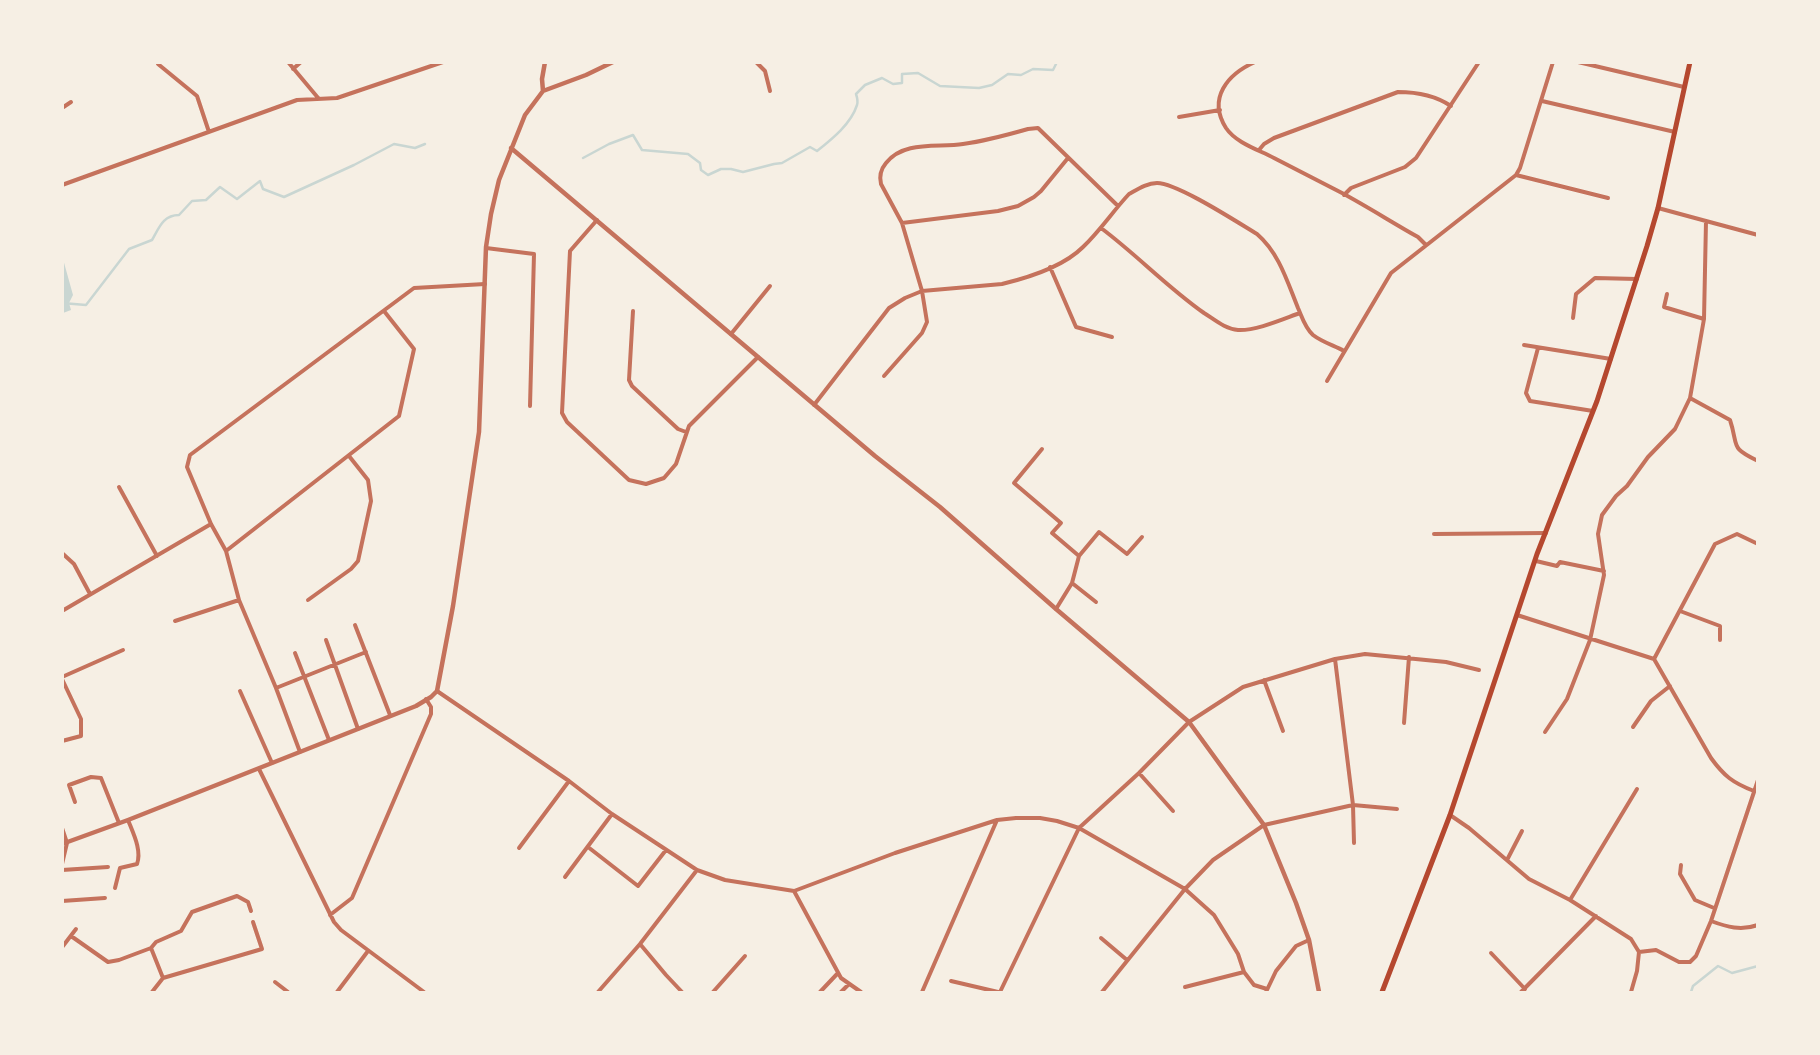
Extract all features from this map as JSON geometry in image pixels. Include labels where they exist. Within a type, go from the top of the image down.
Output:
[{"type":"main road","points":[[1382,992],[1450,816],[1517,615],[1593,411],[1637,279],[1658,208],[1690,62]]},
{"type":"street","points":[[288,62],[319,99]]},
{"type":"street","points":[[293,69],[301,62]]},
{"type":"street","points":[[62,185],[297,100],[337,98],[444,62]]},
{"type":"street","points":[[543,92],[542,79],[545,62]]},
{"type":"street","points":[[65,844],[416,706],[437,691],[453,606],[479,432],[486,248],[499,180],[525,115],[543,92],[613,62]]},
{"type":"street","points":[[756,62],[765,71],[770,91]]},
{"type":"street","points":[[1255,62],[1236,72],[1225,83],[1220,95],[1220,110],[1226,128],[1234,136],[1418,237],[1426,245]]},
{"type":"street","points":[[1344,195],[1351,188],[1405,167],[1416,158],[1479,62]]},
{"type":"street","points":[[1327,380],[1391,272],[1516,175],[1542,101],[1553,62]]},
{"type":"street","points":[[1578,62],[1684,87]]},
{"type":"street","points":[[158,64],[197,96],[209,132]]},
{"type":"street","points":[[1259,150],[1264,144],[1274,138],[1398,92],[1441,99],[1451,106]]},
{"type":"street","points":[[1542,101],[1674,132]]},
{"type":"street","points":[[62,108],[71,102]]},
{"type":"street","points":[[1179,118],[1220,110]]},
{"type":"street","points":[[884,376],[922,333],[927,322],[922,291],[902,222],[889,200],[880,179],[883,166],[888,160],[902,150],[909,148],[962,145],[1038,128],[1118,206]]},
{"type":"street","points":[[511,148],[814,405],[940,508],[1189,722],[1264,825],[1309,940],[1319,992]]},
{"type":"street","points":[[902,222],[998,211],[1018,206],[1034,197],[1068,158]]},
{"type":"street","points":[[1516,175],[1608,198]]},
{"type":"street","points":[[814,405],[889,308],[905,298],[922,291],[1002,284],[1050,267],[1075,254],[1101,228],[1129,194],[1139,188],[1159,183],[1179,190],[1257,234],[1272,249],[1307,328],[1314,335],[1344,351]]},
{"type":"street","points":[[1658,208],[1758,235]]},
{"type":"street","points":[[597,220],[570,251],[562,413],[567,422],[629,480],[646,484],[664,478],[676,464],[688,426],[758,357]]},
{"type":"street","points":[[1545,732],[1567,698],[1590,640],[1604,571],[1598,534],[1602,515],[1616,496],[1627,486],[1648,457],[1675,428],[1690,398],[1704,319],[1706,221]]},
{"type":"street","points":[[1101,228],[1162,281],[1228,328],[1238,330],[1251,329],[1300,313]]},
{"type":"street","points":[[486,248],[534,254],[530,406]]},
{"type":"street","points":[[1050,267],[1076,327],[1112,337]]},
{"type":"street","points":[[1573,318],[1576,294],[1595,278],[1637,279]]},
{"type":"street","points":[[300,752],[276,688],[239,600],[226,550],[211,524],[187,467],[190,455],[414,288],[485,284]]},
{"type":"street","points":[[731,334],[770,286]]},
{"type":"street","points":[[1667,294],[1664,307],[1704,319]]},
{"type":"street","points":[[226,550],[399,416],[414,349],[384,311]]},
{"type":"street","points":[[633,311],[629,380],[632,386],[678,429],[686,432]]},
{"type":"street","points":[[1524,345],[1610,359]]},
{"type":"street","points":[[1538,348],[1526,393],[1530,401],[1593,411]]},
{"type":"street","points":[[1690,398],[1730,420],[1735,446],[1740,453],[1758,461]]},
{"type":"street","points":[[1042,449],[1014,483],[1061,523],[1052,534],[1079,556]]},
{"type":"street","points":[[308,600],[351,569],[358,561],[371,501],[368,480],[349,456]]},
{"type":"street","points":[[119,487],[157,556]]},
{"type":"street","points":[[62,611],[211,524]]},
{"type":"street","points":[[1056,609],[1072,583],[1079,556],[1099,532],[1127,554],[1142,537]]},
{"type":"street","points":[[1434,534],[1546,533]]},
{"type":"street","points":[[1654,659],[1715,544],[1737,534],[1758,544]]},
{"type":"street","points":[[62,553],[74,564],[90,594]]},
{"type":"street","points":[[1536,561],[1556,566],[1560,562],[1604,571]]},
{"type":"street","points":[[1072,583],[1096,602]]},
{"type":"street","points":[[175,621],[239,600]]},
{"type":"street","points":[[1680,611],[1720,626],[1720,640]]},
{"type":"street","points":[[1517,615],[1654,659],[1722,772],[1738,785],[1754,791]]},
{"type":"street","points":[[355,625],[390,715]]},
{"type":"street","points":[[326,640],[358,729]]},
{"type":"street","points":[[62,741],[80,736],[81,719],[62,678],[123,650]]},
{"type":"street","points":[[295,652],[329,740]]},
{"type":"street","points":[[276,688],[366,652]]},
{"type":"street","points":[[951,981],[999,992],[1080,828],[1138,774],[1189,722],[1243,687],[1335,659],[1365,654],[1446,662],[1479,670]]},
{"type":"street","points":[[1404,723],[1409,657]]},
{"type":"street","points":[[1335,659],[1353,805],[1354,843]]},
{"type":"street","points":[[1264,680],[1283,731]]},
{"type":"street","points":[[1633,727],[1651,701],[1670,686]]},
{"type":"street","points":[[240,691],[272,763]]},
{"type":"street","points":[[437,691],[666,850],[697,870],[726,880],[794,891],[895,853],[997,820],[1040,818],[1080,828],[1185,889],[1214,915],[1238,954],[1244,972],[1254,985],[1266,991],[1276,971],[1296,946],[1309,940]]},
{"type":"street","points":[[330,915],[352,898],[431,714],[431,707],[426,700]]},
{"type":"street","points":[[259,769],[330,915],[341,930],[424,992]]},
{"type":"street","points":[[1138,774],[1173,811]]},
{"type":"street","points":[[74,802],[69,785],[91,777],[102,778],[119,824]]},
{"type":"street","points":[[1639,952],[1656,950],[1679,962],[1690,962],[1696,956],[1711,921],[1758,780]]},
{"type":"street","points":[[519,848],[568,781]]},
{"type":"street","points":[[1570,900],[1637,789]]},
{"type":"street","points":[[1102,992],[1185,889],[1213,860],[1264,825],[1353,805],[1397,809]]},
{"type":"street","points":[[565,877],[612,814]]},
{"type":"street","points":[[1450,816],[1469,828],[1528,879],[1570,900],[1631,939],[1639,952],[1637,971],[1631,992]]},
{"type":"street","points":[[115,888],[120,868],[137,864],[138,861],[138,844],[128,820]]},
{"type":"street","points":[[922,992],[997,820]]},
{"type":"street","points":[[62,828],[65,844],[62,864]]},
{"type":"street","points":[[1507,860],[1522,831]]},
{"type":"street","points":[[588,847],[638,886],[666,850]]},
{"type":"street","points":[[1681,865],[1680,874],[1695,900],[1714,908]]},
{"type":"street","points":[[62,870],[108,867]]},
{"type":"street","points":[[600,992],[697,870]]},
{"type":"street","points":[[794,891],[841,978],[860,992]]},
{"type":"street","points":[[71,936],[108,962],[119,960],[151,948],[156,942],[182,931],[192,912],[237,896],[248,902],[251,911]]},
{"type":"street","points":[[62,901],[105,898]]},
{"type":"street","points":[[1521,992],[1596,916]]},
{"type":"street","points":[[1711,921],[1729,928],[1750,928],[1758,925]]},
{"type":"street","points":[[152,992],[163,978],[262,949],[253,922]]},
{"type":"street","points":[[63,946],[76,929]]},
{"type":"street","points":[[1101,938],[1127,960]]},
{"type":"street","points":[[640,944],[682,992]]},
{"type":"street","points":[[151,948],[163,978]]},
{"type":"street","points":[[337,992],[368,951]]},
{"type":"street","points":[[1491,953],[1525,989]]},
{"type":"street","points":[[713,992],[745,956]]},
{"type":"street","points":[[1185,987],[1244,972]]},
{"type":"street","points":[[820,992],[838,973]]},
{"type":"street","points":[[275,982],[288,992]]},
{"type":"street","points":[[841,992],[849,984]]},
{"type":"shaded area","points":[[63,259],[73,295],[69,303],[71,310],[63,313]]},
{"type":"waterway","points":[[583,158],[609,144],[633,135],[642,150],[688,154],[700,163],[701,170],[708,175],[721,169],[743,172],[782,163],[810,147],[817,151],[840,131],[850,119],[857,104],[856,94],[865,85],[882,78],[893,84],[902,83],[902,74],[918,73],[940,86],[979,88],[992,85],[1008,74],[1021,75],[1033,69],[1053,70],[1057,62]]},
{"type":"waterway","points":[[62,303],[86,305],[129,249],[152,240],[165,220],[179,215],[192,201],[206,200],[220,187],[237,199],[260,181],[263,189],[284,197],[354,165],[394,144],[415,148],[425,144]]},
{"type":"waterway","points":[[1691,992],[1693,986],[1718,966],[1732,973],[1758,966]]}]
